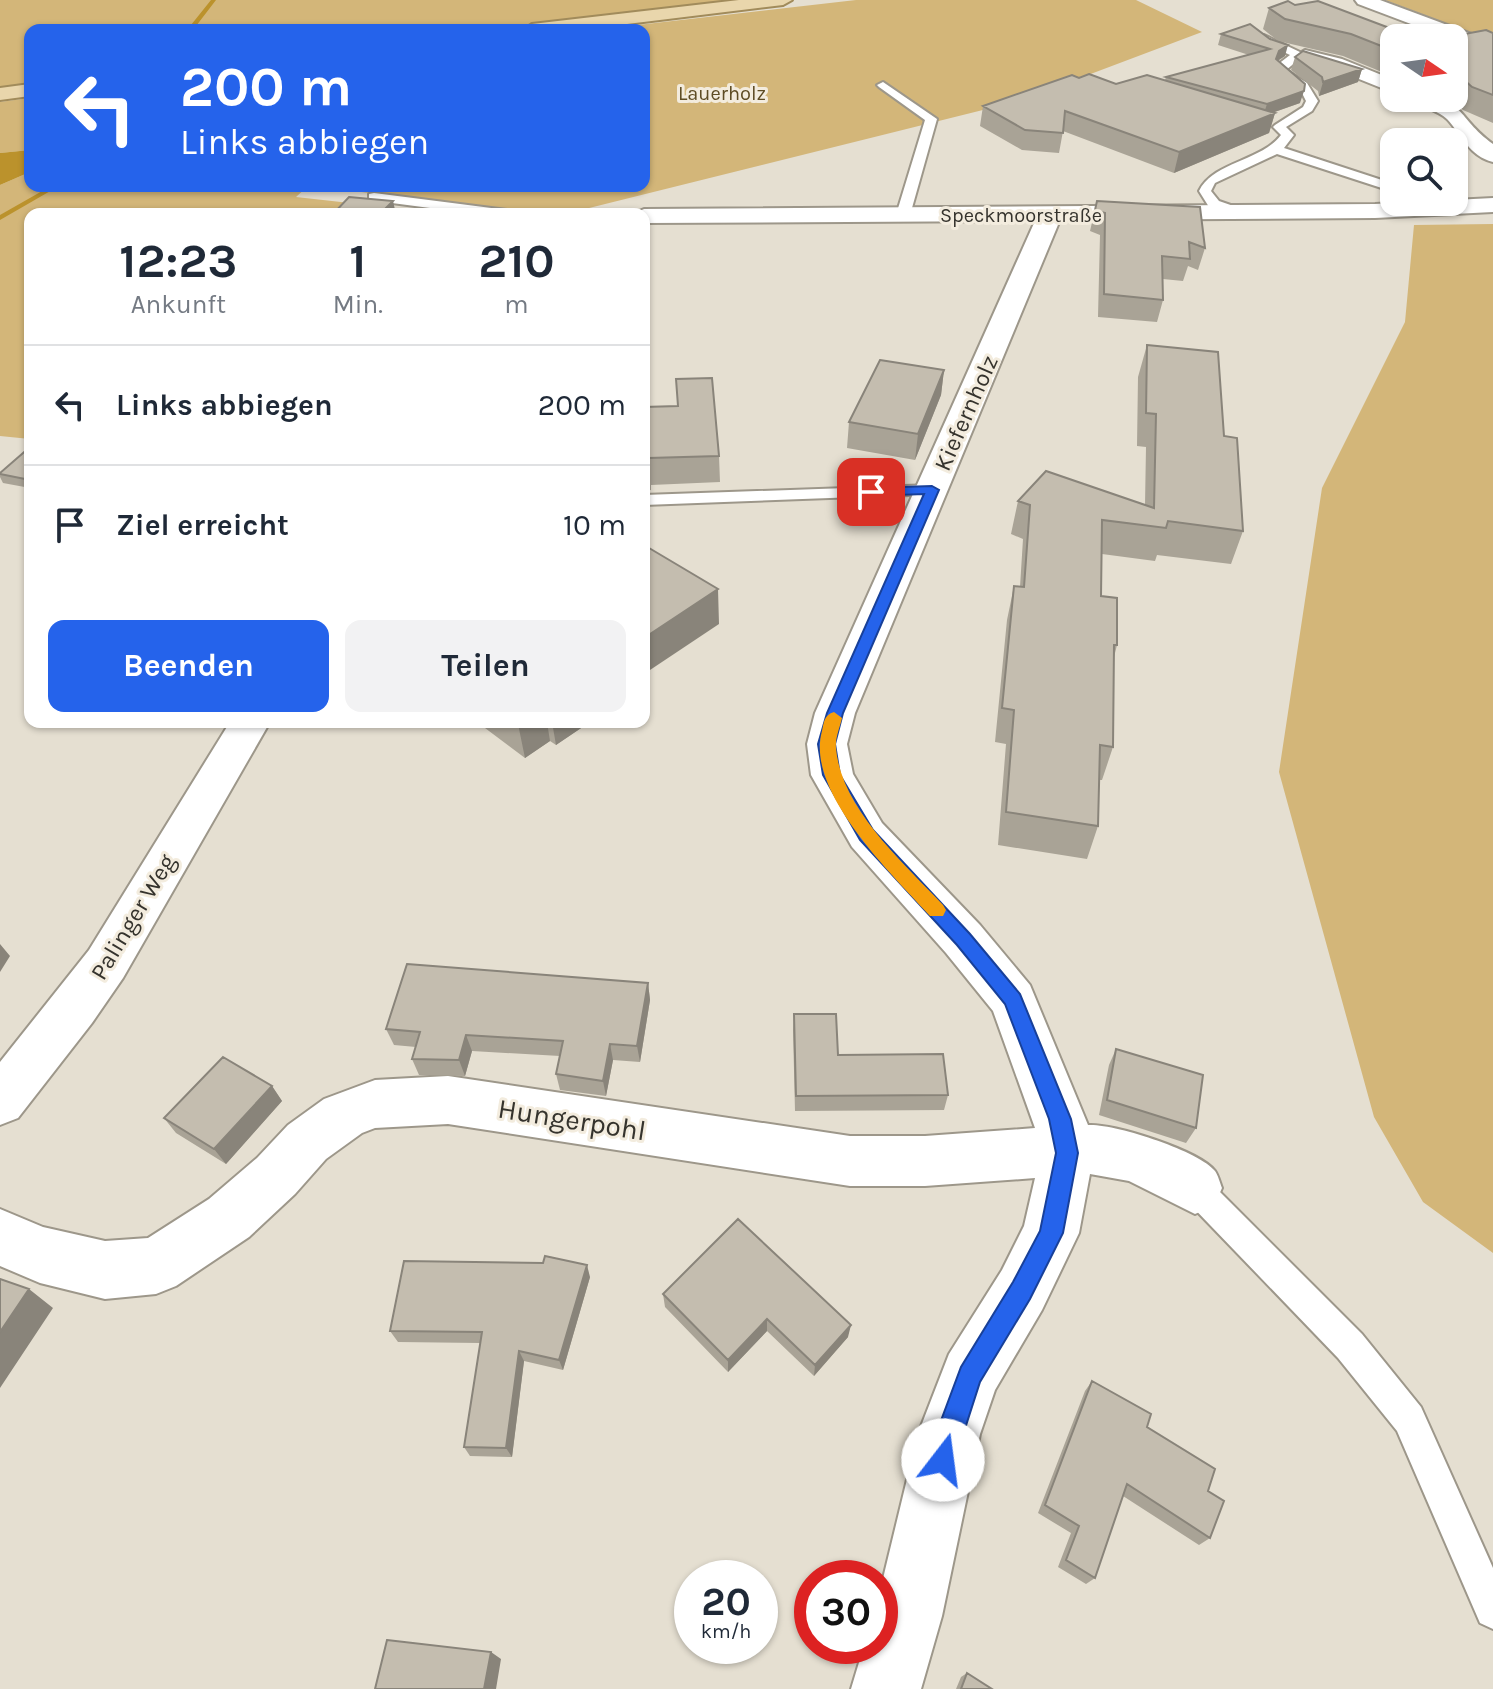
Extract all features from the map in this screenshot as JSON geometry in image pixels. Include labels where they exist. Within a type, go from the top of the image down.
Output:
[{"type":"main road","points":[[582,24],[783,0]]},
{"type":"main road","points":[[0,94],[24,91]]},
{"type":"street","points":[[1364,0],[1493,49]]},
{"type":"street","points":[[1298,55],[1335,63],[1380,81]]},
{"type":"street","points":[[1451,112],[1473,140],[1493,155]]},
{"type":"street","name":"Speckmoorstraße","points":[[1468,205],[1493,205]]},
{"type":"street","name":"Speckmoorstraße","points":[[650,216],[1240,213],[1380,208]]},
{"type":"street","name":"Kiefernholz","points":[[886,1689],[908,1616],[949,1434],[970,1375],[1022,1290],[1051,1233],[1067,1153],[1060,1119],[1013,1000],[963,939],[867,835],[832,775],[827,744],[835,713],[1050,215]]},
{"type":"street","name":"Palinger Weg","points":[[0,1101],[75,1008],[106,964],[246,728]]},
{"type":"street","name":"Hungerpohl","points":[[0,1237],[40,1255],[105,1270],[156,1266],[229,1218],[276,1176],[307,1142],[343,1116],[375,1104],[448,1100],[850,1161],[925,1161],[1096,1149],[1130,1156],[1166,1170],[1195,1188]]},
{"type":"lane","points":[[1247,26],[1263,40],[1298,55]]},
{"type":"lane","points":[[1279,127],[1308,109],[1312,101],[1303,85],[1281,71],[1281,67],[1298,55]]},
{"type":"lane","points":[[883,85],[931,119],[903,215]]},
{"type":"lane","points":[[1240,213],[1214,204],[1205,191],[1210,181],[1276,150],[1288,135],[1279,127],[1266,123]]},
{"type":"lane","points":[[1276,150],[1380,183]]},
{"type":"lane","points":[[374,197],[460,208]]},
{"type":"lane","points":[[650,500],[932,490]]},
{"type":"lane","points":[[1195,1188],[1341,1336],[1409,1419],[1493,1610]]},
{"type":"green space","points":[[0,0],[742,0],[541,24],[24,24],[24,84],[0,87]]},
{"type":"green space","name":"Lauerholz","points":[[856,0],[1136,0],[1202,32],[1019,101],[589,208],[486,208],[362,192],[650,192],[650,24],[646,24]]},
{"type":"green space","points":[[1385,0],[1493,0],[1493,41],[1468,32],[1468,24],[1448,24]]},
{"type":"green space","points":[[24,99],[24,151],[0,153],[0,102]]},
{"type":"green space","points":[[24,175],[24,192],[301,192],[296,197],[350,203],[345,208],[24,208],[24,438],[0,436],[0,185]]},
{"type":"green space","points":[[1493,224],[1493,1253],[1423,1202],[1374,1117],[1279,772],[1322,488],[1405,322],[1414,225]]},
{"type":"shaded area","points":[[24,151],[24,175],[0,185],[0,153]]},
{"type":"building","points":[[1288,1],[1295,5],[1318,1],[1380,24],[1380,45],[1351,34],[1285,19],[1269,8]]},
{"type":"building","points":[[1250,24],[1270,39],[1288,45],[1279,51],[1276,59],[1305,84],[1304,91],[1267,104],[1166,77],[1270,49],[1221,34]]},
{"type":"building","points":[[1486,30],[1493,33],[1493,95],[1468,83],[1468,33]]},
{"type":"building","points":[[1303,51],[1362,69],[1323,82],[1322,77],[1295,57]]},
{"type":"building","points":[[1089,74],[1116,84],[1147,75],[1275,113],[1179,152],[1065,111],[1063,133],[1025,130],[983,106],[1072,75],[1079,78]]},
{"type":"building","points":[[349,197],[393,201],[386,208],[339,208]]},
{"type":"building","points":[[1097,201],[1200,207],[1205,248],[1189,242],[1190,259],[1162,256],[1163,300],[1104,294],[1105,213],[1095,210]]},
{"type":"building","points":[[1147,345],[1218,352],[1224,436],[1237,438],[1243,531],[1168,521],[1166,528],[1102,520],[1101,596],[1117,598],[1117,645],[1114,645],[1113,747],[1100,745],[1098,826],[1006,812],[1014,710],[1002,708],[1014,586],[1024,587],[1030,505],[1018,501],[1046,471],[1154,508],[1156,414],[1146,413]]},
{"type":"building","points":[[880,360],[944,370],[918,434],[849,422]]},
{"type":"building","points":[[712,378],[719,456],[650,458],[650,407],[678,406],[676,379]]},
{"type":"building","points":[[24,452],[24,479],[0,473]]},
{"type":"building","points":[[650,549],[718,589],[650,634]]},
{"type":"building","points":[[407,964],[648,983],[637,1046],[610,1044],[603,1081],[556,1074],[563,1041],[466,1035],[459,1060],[412,1059],[420,1032],[386,1029]]},
{"type":"building","points":[[794,1014],[836,1014],[838,1055],[943,1054],[948,1095],[796,1096]]},
{"type":"building","points":[[1116,1049],[1203,1075],[1196,1128],[1107,1100]]},
{"type":"building","points":[[223,1057],[272,1086],[214,1149],[164,1118]]},
{"type":"building","points":[[738,1219],[851,1325],[815,1365],[767,1319],[728,1360],[663,1294]]},
{"type":"building","points":[[545,1256],[587,1265],[559,1360],[519,1351],[506,1448],[464,1447],[482,1332],[390,1331],[404,1261],[543,1263]]},
{"type":"building","points":[[0,1279],[29,1289],[0,1332]]},
{"type":"building","points":[[1092,1381],[1151,1414],[1147,1427],[1215,1469],[1208,1491],[1224,1501],[1210,1538],[1127,1484],[1095,1578],[1066,1560],[1079,1526],[1045,1505]]},
{"type":"building","points":[[387,1640],[491,1652],[484,1689],[375,1689]]},
{"type":"building","points":[[967,1673],[992,1689],[961,1689]]},
{"type":"waterway","points":[[195,24],[214,0]]},
{"type":"waterway","points":[[0,218],[46,192]]},
{"type":"slow traffic","points":[[834,718],[827,744],[832,775],[867,835],[937,910]]},
{"type":"route","points":[[871,492],[932,490],[835,713],[827,744],[832,775],[867,835],[963,939],[1013,1000],[1060,1119],[1067,1153],[1051,1233],[1022,1290],[970,1375],[943,1460]]}]
